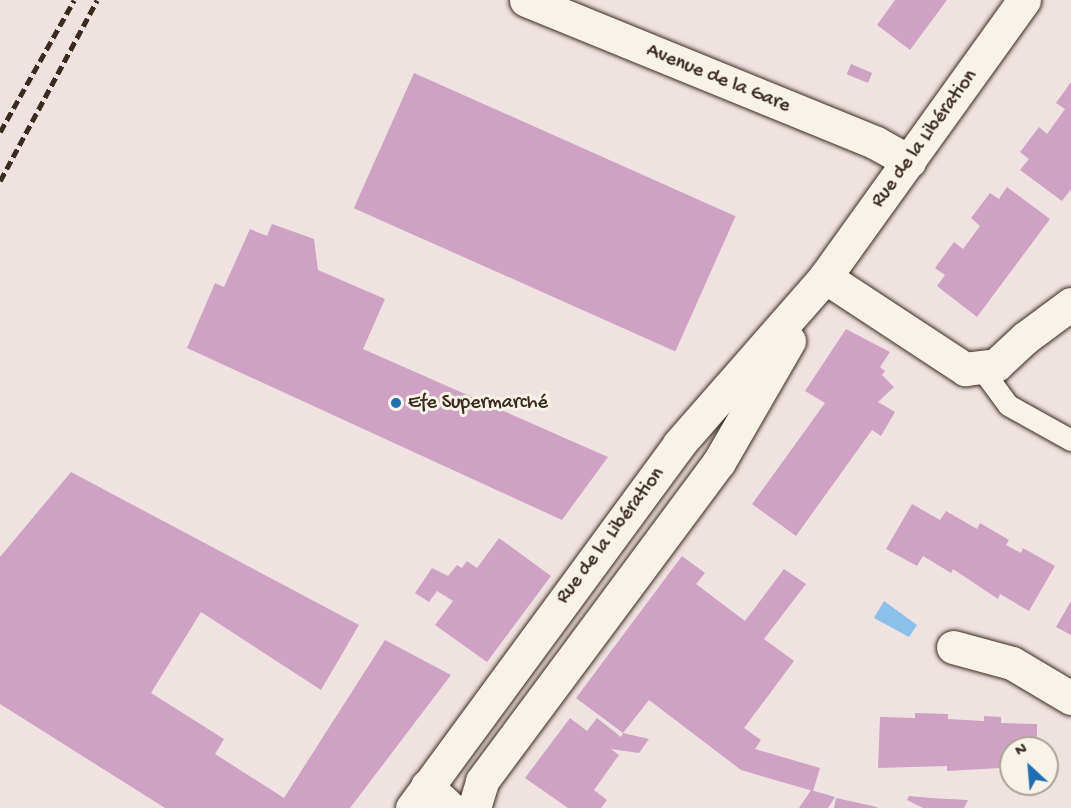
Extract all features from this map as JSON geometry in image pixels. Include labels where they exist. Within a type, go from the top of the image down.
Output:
[{"type":"main road","name":"Avenue de la Gare","points":[[526,0],[876,143],[909,160]]},
{"type":"main road","name":"Rue de la Libération","points":[[420,797],[679,444],[825,277],[1024,0]]},
{"type":"main road","name":"Rue de la Libération","points":[[474,808],[482,780],[719,462],[825,277]]},
{"type":"main road","points":[[825,277],[965,369],[996,365],[1024,338],[1071,304]]},
{"type":"main road","points":[[953,647],[1012,663],[1071,698]]},
{"type":"main road","points":[[420,797],[450,808]]},
{"type":"lane","points":[[980,367],[1008,405],[1071,440]]},
{"type":"water","points":[[884,601],[917,625],[909,637],[874,618]]},
{"type":"building","points":[[895,0],[947,0],[910,50],[877,25]]},
{"type":"building","points":[[851,64],[872,73],[868,83],[847,74]]},
{"type":"building","points":[[414,73],[736,216],[675,351],[354,208]]},
{"type":"building","points":[[1071,82],[1071,189],[1062,201],[1020,170],[1029,159],[1020,152],[1039,127],[1047,134],[1065,109],[1056,103]]},
{"type":"building","points":[[1007,187],[1050,219],[977,317],[937,286],[945,275],[935,268],[954,242],[963,249],[980,226],[971,218],[990,193],[999,199]]},
{"type":"building","name":"Efe Supermarché","points":[[272,224],[314,239],[318,270],[385,299],[363,349],[608,457],[562,520],[187,348],[215,283],[224,287],[250,229],[267,236]]},
{"type":"building","points":[[846,329],[890,352],[880,367],[885,371],[882,375],[894,387],[878,402],[895,412],[881,436],[872,430],[796,536],[752,504],[825,403],[805,391]]},
{"type":"building","points":[[71,472],[359,625],[321,690],[201,612],[151,693],[224,739],[215,754],[284,798],[385,640],[451,675],[350,808],[165,808],[0,704],[0,557]]},
{"type":"building","points":[[912,504],[940,520],[946,511],[977,529],[980,523],[1009,540],[1006,545],[1021,553],[1023,548],[1055,566],[1029,611],[1000,594],[998,599],[953,569],[951,573],[923,556],[917,566],[886,549]]},
{"type":"building","points":[[499,538],[551,576],[487,662],[435,625],[453,601],[437,591],[429,602],[415,593],[432,568],[448,576],[457,565],[462,568],[467,561],[477,568]]},
{"type":"building","points":[[682,556],[705,573],[696,584],[745,621],[784,569],[806,584],[764,639],[794,661],[744,728],[761,740],[755,749],[820,768],[813,791],[741,770],[649,700],[623,733],[576,698]]},
{"type":"building","points":[[1071,601],[1071,635],[1056,627]]},
{"type":"building","points":[[915,713],[948,714],[948,719],[984,721],[984,716],[1001,717],[1001,723],[1037,724],[1037,736],[999,736],[999,768],[947,771],[947,766],[878,768],[880,717],[915,718]]},
{"type":"building","points":[[570,718],[587,731],[597,718],[621,737],[623,733],[649,739],[639,753],[611,749],[619,755],[594,790],[607,800],[601,808],[568,808],[525,778]]},
{"type":"building","points":[[811,790],[835,797],[828,808],[799,808]]},
{"type":"building","points":[[909,796],[968,800],[964,808],[923,808],[907,800]]},
{"type":"building","points":[[836,798],[877,807],[877,808],[834,808]]},
{"type":"railway","points":[[0,132],[74,0]]},
{"type":"railway","points":[[0,181],[97,0]]},
{"type":"place","name":"Efe Supermarché","points":[[396,403]]}]
